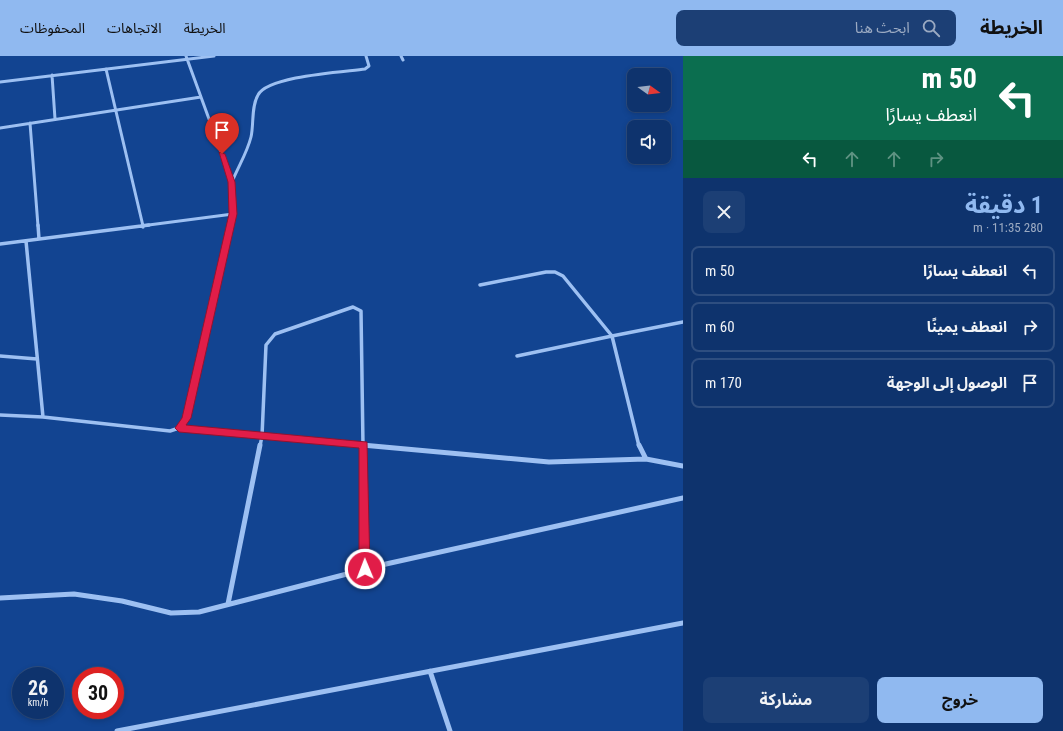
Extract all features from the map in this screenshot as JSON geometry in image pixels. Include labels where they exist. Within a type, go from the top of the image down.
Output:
[{"type":"street","points":[[0,82],[187,58],[214,56]]},
{"type":"street","points":[[232,182],[252,135],[255,101],[262,90],[274,83],[285,80],[355,72],[365,69],[369,66],[366,56]]},
{"type":"street","points":[[401,56],[403,60]]},
{"type":"street","points":[[179,428],[186,418],[233,214],[232,182],[187,58]]},
{"type":"street","points":[[106,69],[143,227]]},
{"type":"street","points":[[52,76],[55,119]]},
{"type":"street","points":[[0,128],[201,97]]},
{"type":"street","points":[[30,123],[39,239]]},
{"type":"street","points":[[0,244],[143,227],[233,214]]},
{"type":"street","points":[[26,241],[43,417]]},
{"type":"street","points":[[480,285],[546,272],[555,272],[563,276],[612,336],[637,441],[646,459]]},
{"type":"street","points":[[228,604],[262,436],[266,345],[275,334],[353,307],[361,311],[362,325],[365,569]]},
{"type":"street","points":[[517,356],[683,322]]},
{"type":"street","points":[[0,356],[37,359]]},
{"type":"street","points":[[0,415],[43,417],[170,431],[179,428],[550,462],[646,459],[683,466]]},
{"type":"street","points":[[0,598],[74,594],[122,601],[171,614],[198,612],[365,569],[683,498]]},
{"type":"street","points":[[117,731],[683,623]]},
{"type":"street","points":[[430,672],[450,731]]},
{"type":"route","points":[[222,154],[232,182],[233,214],[186,418],[179,428],[363,445],[365,569]]}]
